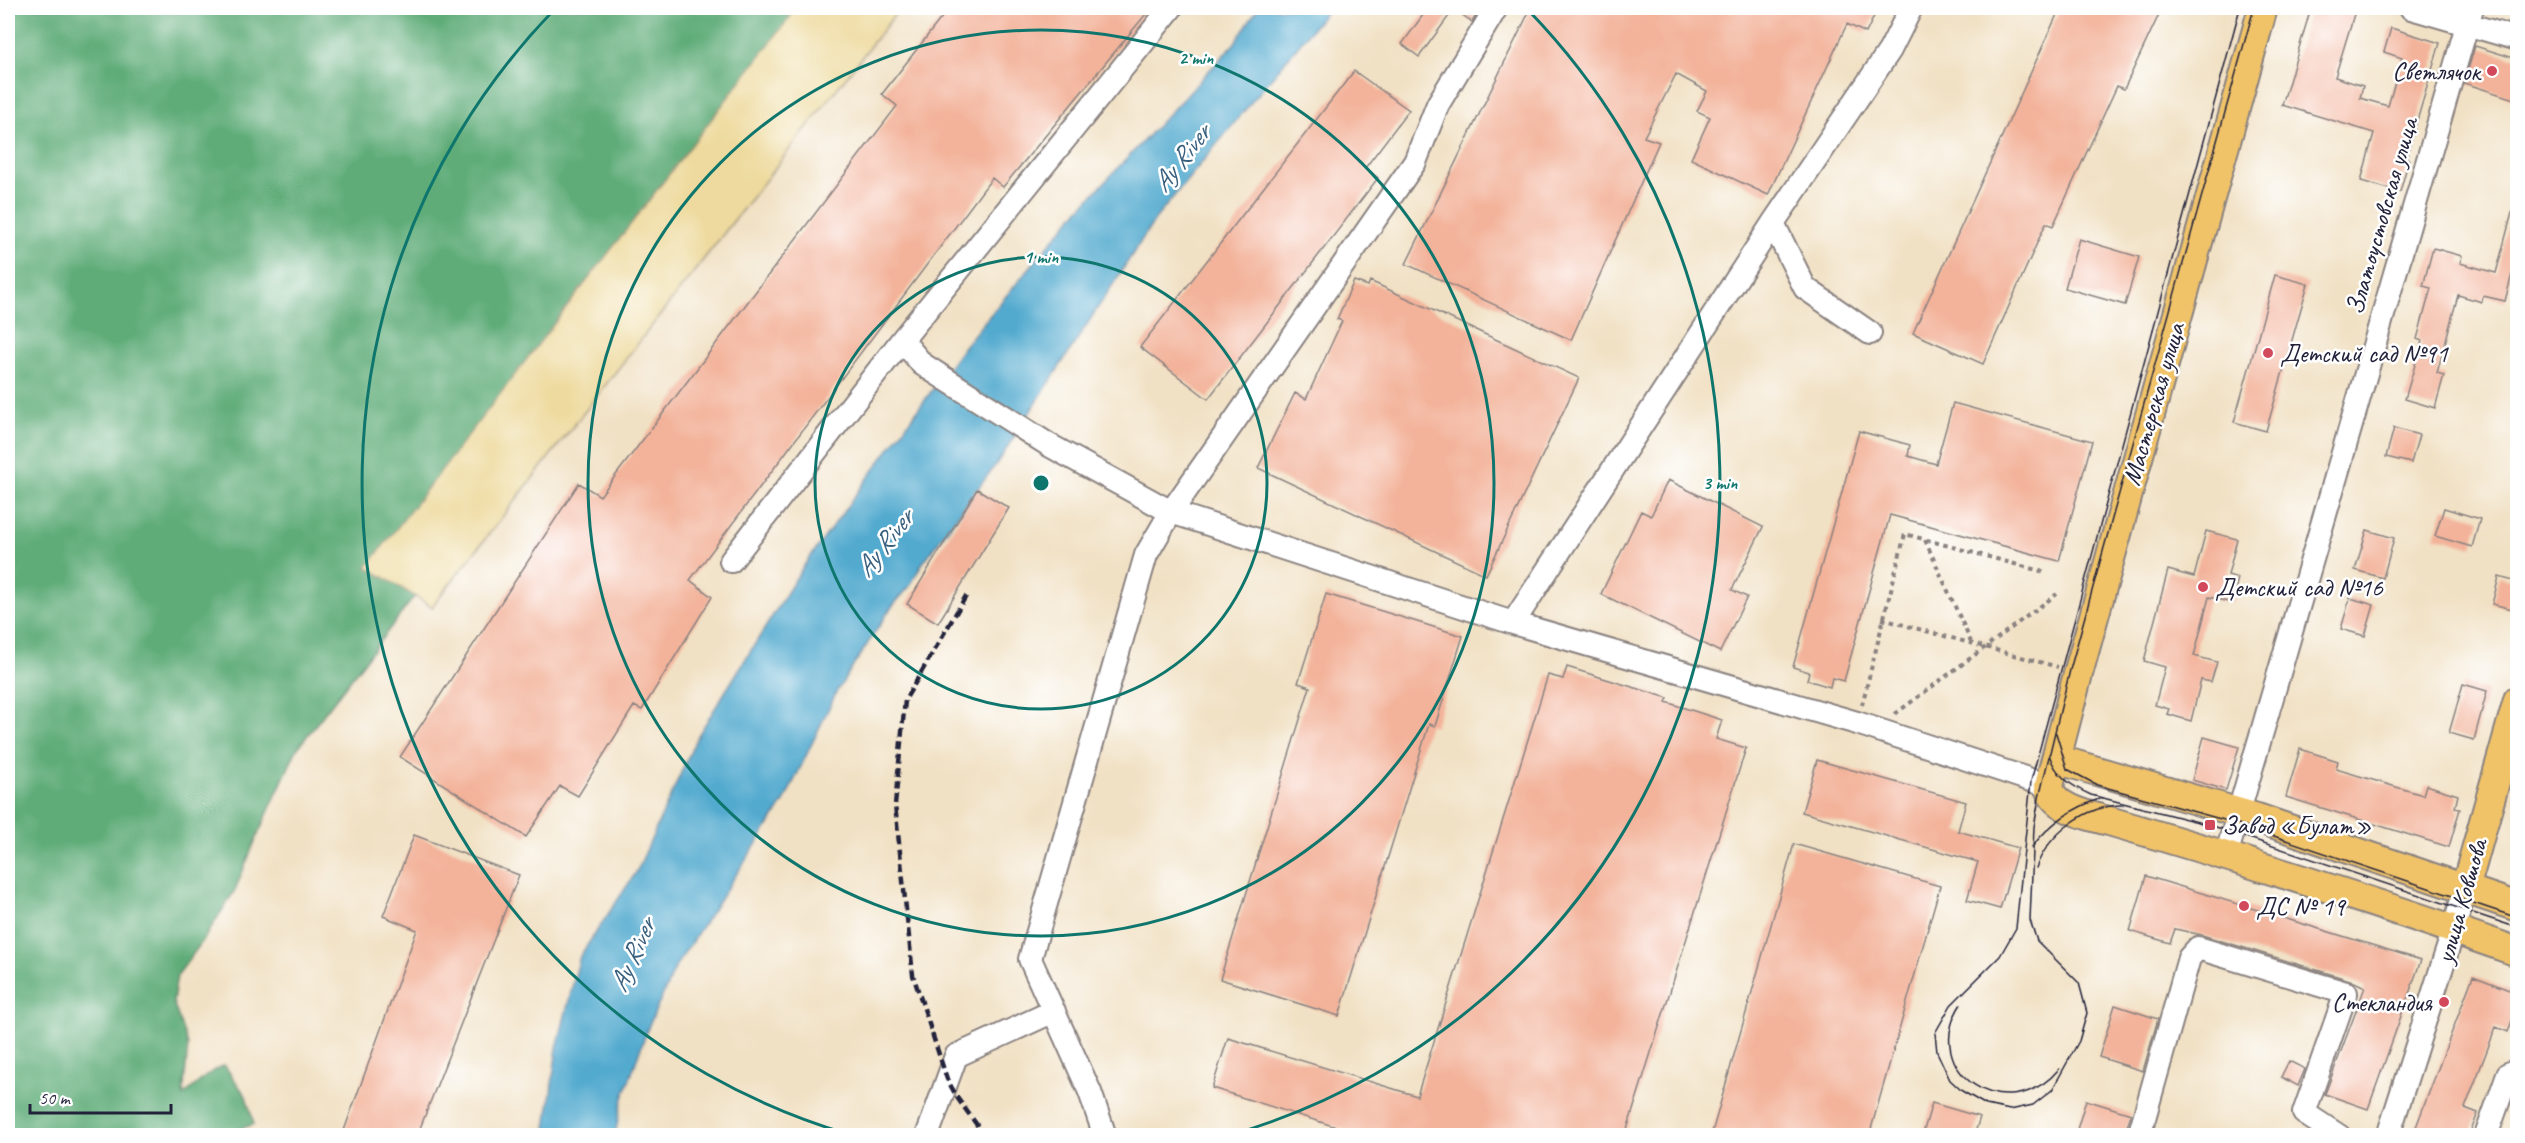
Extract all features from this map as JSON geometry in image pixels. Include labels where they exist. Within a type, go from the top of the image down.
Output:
[{"type":"main road","name":"Мастерская улица","points":[[2053,793],[2056,759],[2078,674],[2263,8]]},
{"type":"main road","name":"улица Ковшова","points":[[2465,889],[2517,700]]},
{"type":"main road","points":[[2056,759],[2238,813],[2517,907]]},
{"type":"main road","points":[[2053,793],[2086,814],[2454,929],[2517,952]]},
{"type":"street","points":[[732,561],[902,340],[1171,8]]},
{"type":"street","points":[[1105,1136],[1090,1092],[1030,958],[1146,555],[1171,512],[1414,162],[1438,104],[1496,8]]},
{"type":"street","points":[[1513,623],[1773,223],[1890,50],[1911,8]]},
{"type":"street","points":[[2411,8],[2469,16],[2517,39]]},
{"type":"street","name":"Златоустовская улица","points":[[2226,856],[2469,16]]},
{"type":"street","points":[[1773,223],[1805,288],[1870,333]]},
{"type":"street","points":[[902,340],[922,364],[1049,445],[1171,512],[1513,623],[1867,726],[2053,793]]},
{"type":"street","name":"улица Ковшова","points":[[2394,1134],[2465,889]]},
{"type":"street","points":[[2139,1136],[2189,958],[2198,948],[2346,993],[2304,1113],[2339,1136]]},
{"type":"street","points":[[927,1136],[956,1056],[1054,1011]]},
{"type":"street","points":[[2486,1136],[2508,1074],[2517,1070]]},
{"type":"path","points":[[1867,726],[1882,619],[1905,534],[2044,572]]},
{"type":"path","points":[[1924,539],[1971,643]]},
{"type":"path","points":[[1867,726],[1986,646],[2057,594]]},
{"type":"path","points":[[1882,619],[1986,646],[2078,674]]},
{"type":"green space","points":[[8,8],[831,8],[421,588],[297,749],[235,890],[177,976],[173,1002],[188,1045],[183,1096],[207,1075],[224,1065],[246,1096],[254,1124],[224,1135],[8,1135]]},
{"type":"sand","points":[[797,8],[900,8],[432,607],[367,567]]},
{"type":"water","name":"Ay River","points":[[1258,8],[1329,8],[1156,218],[999,460],[922,564],[910,586],[890,609],[837,691],[784,802],[677,964],[649,1025],[622,1101],[615,1135],[545,1136],[557,1048],[580,956],[637,871],[697,737],[803,567],[965,345],[1073,216],[1234,44]]},
{"type":"building","points":[[949,8],[1151,8],[1003,187],[992,178],[690,580],[712,597],[642,710],[634,706],[578,796],[560,786],[526,837],[400,757],[579,483],[600,496],[897,106],[882,94]]},
{"type":"building","points":[[1428,8],[1481,8],[1472,22],[1454,9],[1419,57],[1402,44]]},
{"type":"building","points":[[1531,8],[1878,8],[1866,33],[1847,24],[1768,195],[1691,159],[1710,117],[1697,111],[1707,91],[1676,74],[1644,137],[1659,142],[1571,340],[1406,264]]},
{"type":"building","points":[[2060,8],[2162,8],[2124,89],[2117,86],[2053,226],[2046,223],[1983,364],[1913,333]]},
{"type":"building","points":[[2311,8],[2341,8],[2355,11],[2335,77],[2363,86],[2360,98],[2388,106],[2402,58],[2384,52],[2391,28],[2440,43],[2406,158],[2409,159],[2400,192],[2361,181],[2374,133],[2282,105]]},
{"type":"building","name":"Светлячок","points":[[2475,46],[2517,59],[2517,100],[2464,83]]},
{"type":"building","points":[[1354,71],[1409,110],[1365,168],[1378,178],[1208,399],[1140,347]]},
{"type":"building","points":[[2513,209],[2517,210],[2517,255],[2505,301],[2483,296],[2482,302],[2458,295],[2437,373],[2444,375],[2435,408],[2405,399],[2422,341],[2417,339],[2431,288],[2423,286],[2433,248],[2462,256],[2460,263],[2496,273]]},
{"type":"building","points":[[2079,239],[2139,257],[2125,305],[2065,288]]},
{"type":"building","points":[[2275,275],[2308,284],[2266,431],[2234,422]]},
{"type":"building","points":[[1354,281],[1368,286],[1370,281],[1579,378],[1486,575],[1258,468],[1295,393],[1306,399],[1342,321],[1337,319]]},
{"type":"building","points":[[1953,403],[2092,441],[2059,561],[1890,515],[1844,681],[1832,678],[1830,687],[1807,680],[1809,672],[1793,667],[1859,431],[1910,445],[1908,456],[1936,464]]},
{"type":"building","points":[[2394,428],[2419,435],[2411,463],[2386,457]]},
{"type":"building","points":[[1668,480],[1763,527],[1732,590],[1747,597],[1720,652],[1601,594],[1641,511],[1651,516]]},
{"type":"building","points":[[977,489],[1009,508],[938,623],[907,604]]},
{"type":"building","points":[[2444,508],[2480,519],[2472,547],[2435,536]]},
{"type":"building","points":[[2367,530],[2394,538],[2383,578],[2355,570]]},
{"type":"building","points":[[2206,531],[2237,539],[2228,575],[2238,578],[2232,603],[2209,597],[2194,656],[2217,662],[2211,682],[2201,680],[2191,721],[2167,714],[2169,709],[2155,705],[2165,667],[2144,661],[2168,570],[2194,577]]},
{"type":"building","points":[[2499,577],[2517,582],[2512,609],[2492,604]]},
{"type":"building","points":[[1326,594],[1463,636],[1435,726],[1429,724],[1339,1016],[1220,979],[1310,687],[1298,683]]},
{"type":"building","points":[[2350,598],[2374,605],[2365,636],[2341,629]]},
{"type":"building","points":[[1567,667],[1668,698],[1666,702],[1722,720],[1716,739],[1746,748],[1625,1136],[1365,1136],[1212,1088],[1228,1038],[1417,1096],[1548,675],[1563,679]]},
{"type":"building","points":[[2463,684],[2487,691],[2474,740],[2449,733]]},
{"type":"building","points":[[2204,737],[2239,747],[2226,790],[2192,780]]},
{"type":"building","points":[[2300,749],[2338,761],[2336,769],[2423,795],[2426,785],[2458,795],[2455,808],[2460,809],[2449,847],[2286,797]]},
{"type":"building","points":[[1817,760],[1966,802],[1958,831],[2018,848],[2000,909],[1967,900],[1978,862],[1802,812]]},
{"type":"building","points":[[414,835],[519,875],[417,1136],[342,1136],[417,930],[383,916]]},
{"type":"building","points":[[1794,844],[1940,886],[1869,1136],[1711,1136]]},
{"type":"building","points":[[2146,876],[2421,960],[2368,1109],[2325,1094],[2365,987],[2350,980],[2202,935],[2175,929],[2170,943],[2130,931]]},
{"type":"building","points":[[2473,976],[2517,993],[2517,1006],[2508,1032],[2496,1027],[2465,1108],[2478,1113],[2469,1136],[2437,1136],[2416,1127]]},
{"type":"building","points":[[2115,1005],[2158,1019],[2143,1071],[2099,1057]]},
{"type":"building","points":[[2289,1061],[2305,1069],[2298,1086],[2281,1077]]},
{"type":"building","points":[[2086,1100],[2131,1114],[2124,1136],[2075,1136]]},
{"type":"building","points":[[1932,1103],[1980,1117],[1974,1136],[1943,1136],[1924,1130]]},
{"type":"tram line","points":[[2240,8],[2031,781],[2016,928],[2000,956],[1951,1005],[1935,1033],[1937,1052],[1950,1080],[1962,1091],[1986,1105],[2010,1110],[2033,1105],[2052,1090],[2079,1041],[2087,1013],[2079,983],[2037,941],[2030,920],[2034,827],[2070,670],[2254,8]]},
{"type":"tram line","points":[[2056,733],[2067,769],[2097,785],[2235,823],[2518,918]]},
{"type":"tram line","points":[[2049,754],[2055,768],[2065,779],[2091,795],[2210,825],[2518,928]]},
{"type":"tram line","points":[[2032,847],[2063,817],[2102,798]]},
{"type":"tram line","points":[[2036,868],[2049,844],[2070,824],[2095,810],[2123,805]]},
{"type":"tram line","points":[[1961,1004],[1951,1029],[1951,1051],[1959,1070],[1974,1085],[1994,1093],[2016,1094],[2038,1087],[2059,1069]]},
{"type":"railway","points":[[966,596],[905,700],[895,805],[913,975],[947,1079],[958,1099],[985,1136]]},
{"type":"place","name":"Светлячок","points":[[2492,71]]},
{"type":"place","name":"Детский сад №91","points":[[2268,353]]},
{"type":"place","name":"Детский сад №16","points":[[2203,587]]},
{"type":"place","name":"Завод «Булат»","points":[[2210,825]]},
{"type":"place","name":"ДС № 19","points":[[2244,906]]},
{"type":"place","name":"Стекландия","points":[[2444,1002]]}]
